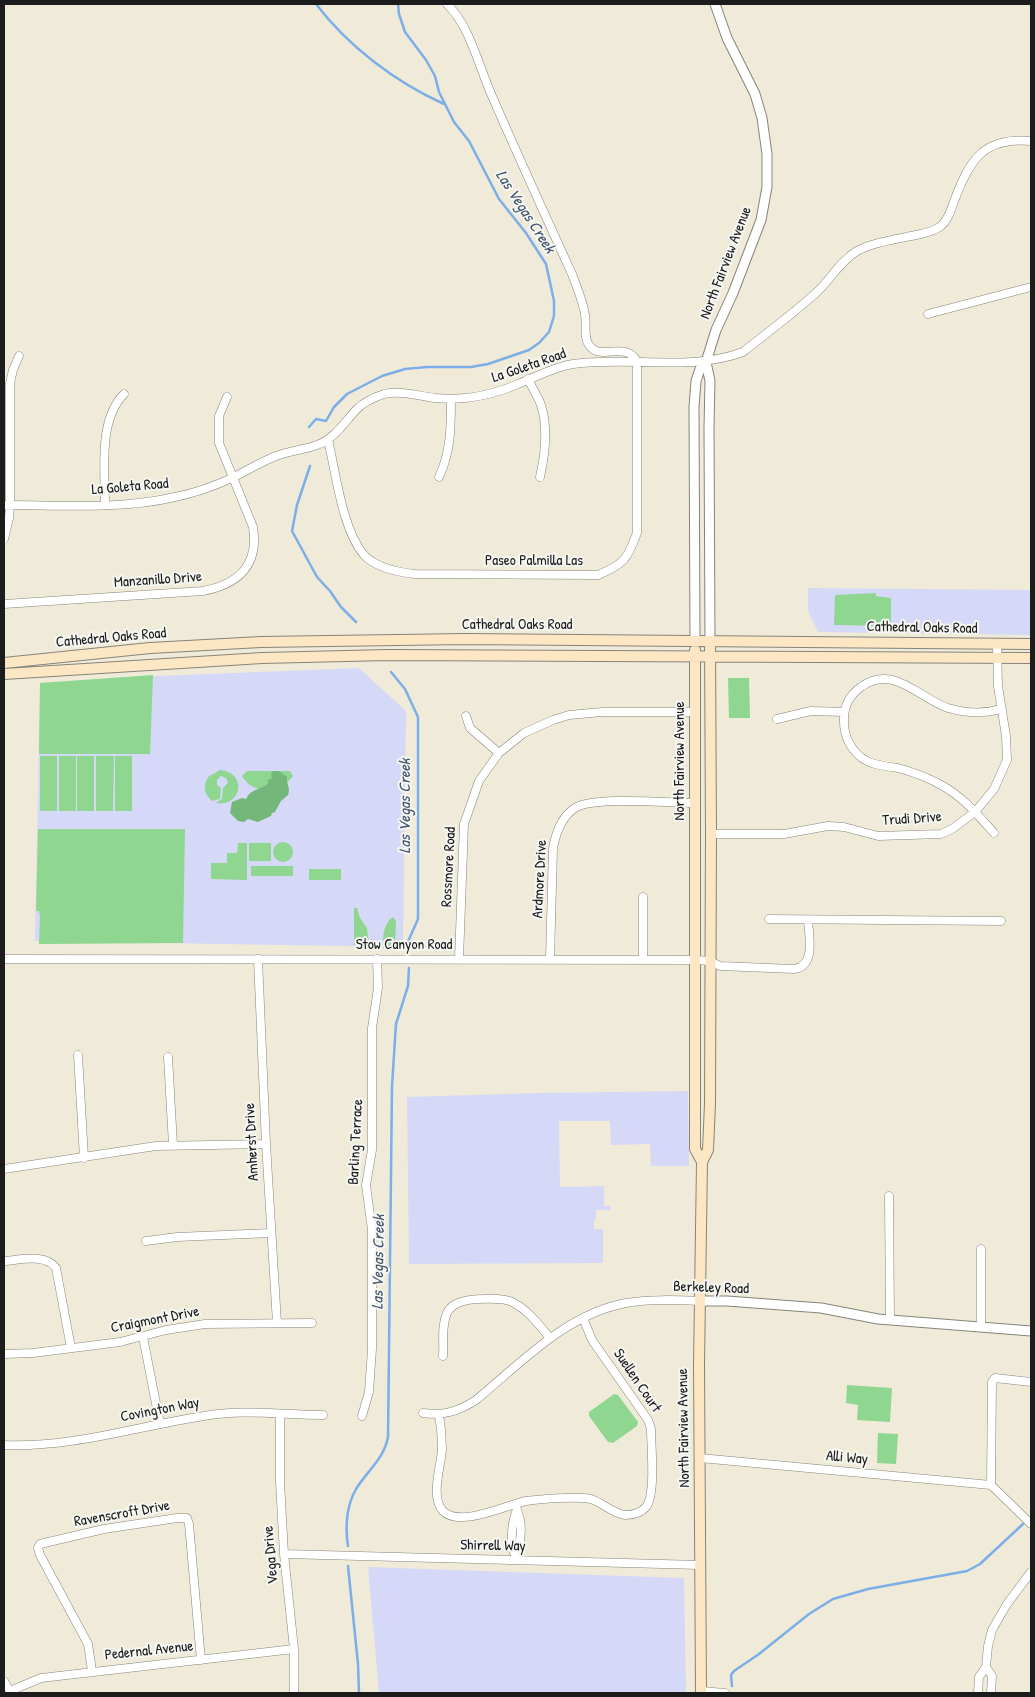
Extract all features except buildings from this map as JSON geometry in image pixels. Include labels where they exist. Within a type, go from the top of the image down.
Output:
[{"type":"main road","name":"Cathedral Oaks Road","points":[[4,663],[150,648],[261,642],[465,639],[1031,644]]},
{"type":"main road","name":"North Fairview Avenue","points":[[695,641],[695,1149],[702,1162]]},
{"type":"main road","name":"North Fairview Avenue","points":[[701,1692],[699,1301],[702,1162],[708,1150],[710,1104],[710,641]]},
{"type":"main road","name":"Cathedral Oaks Road","points":[[4,674],[262,658],[372,655],[1031,658]]},
{"type":"street","points":[[447,4],[452,8],[467,35],[491,95],[572,274],[585,316],[588,345],[598,352],[626,351],[632,354],[637,361]]},
{"type":"street","name":"North Fairview Avenue","points":[[695,641],[694,406],[696,381],[700,369],[706,362],[716,330],[733,293],[761,220],[767,187],[766,136],[755,94],[727,38],[715,4]]},
{"type":"street","name":"La Goleta Road","points":[[7,505],[132,504],[176,497],[197,491],[233,477],[277,456],[318,445],[328,440],[349,420],[357,408],[370,399],[386,394],[451,399],[486,395],[504,390],[547,371],[573,364],[637,361],[706,362],[728,358],[743,352],[818,291],[846,259],[856,251],[868,246],[932,231],[942,225],[949,216],[960,187],[975,159],[983,151],[999,143],[1019,140],[1031,141]]},
{"type":"street","points":[[928,314],[1031,288]]},
{"type":"street","points":[[4,538],[9,518],[7,505],[10,383],[19,356]]},
{"type":"street","name":"Paseo Palmilla Las","points":[[328,440],[343,510],[353,536],[365,555],[386,568],[414,574],[598,575],[616,567],[626,558],[637,533],[637,361]]},
{"type":"street","name":"North Fairview Avenue","points":[[706,362],[710,380],[710,641]]},
{"type":"street","points":[[528,379],[541,406],[544,424],[544,450],[540,477]]},
{"type":"street","points":[[104,505],[104,459],[110,415],[116,402],[124,394]]},
{"type":"street","name":"Manzanillo Drive","points":[[4,604],[203,591],[220,588],[231,582],[248,566],[254,553],[256,541],[254,527],[219,443],[219,416],[227,397]]},
{"type":"street","points":[[439,476],[446,464],[449,445],[451,399]]},
{"type":"street","name":"Trudi Drive","points":[[711,834],[784,834],[828,826],[844,827],[878,836],[941,834],[952,830],[975,812],[994,789],[1007,760],[1006,736],[1001,709],[996,657],[997,644]]},
{"type":"street","points":[[994,833],[956,794],[926,777],[876,765],[856,754],[845,735],[843,727],[844,712],[848,701],[856,691],[865,684],[885,679],[905,684],[948,708],[983,712],[1001,709]]},
{"type":"street","points":[[777,719],[811,711],[844,712]]},
{"type":"street","name":"Rossmore Road","points":[[460,959],[464,824],[479,781],[499,753],[524,733],[568,716],[602,712],[695,712]]},
{"type":"street","points":[[466,716],[470,728],[499,753]]},
{"type":"street","name":"Ardmore Drive","points":[[550,959],[553,848],[556,834],[567,814],[576,808],[598,801],[695,803]]},
{"type":"street","points":[[643,897],[643,959]]},
{"type":"street","points":[[769,919],[1001,920]]},
{"type":"street","name":"Stow Canyon Road","points":[[4,959],[643,959],[696,960],[710,961],[720,966],[794,969],[802,967],[808,960],[808,920]]},
{"type":"street","name":"Amherst Drive","points":[[258,959],[266,1144],[277,1323]]},
{"type":"street","name":"Barling Terrace","points":[[362,1416],[369,1392],[372,1349],[372,1230],[366,1185],[372,1150],[372,1028],[378,988],[377,959]]},
{"type":"street","points":[[78,1055],[84,1158]]},
{"type":"street","points":[[168,1057],[174,1145]]},
{"type":"street","points":[[4,1169],[156,1146],[266,1144]]},
{"type":"street","points":[[889,1196],[890,1320]]},
{"type":"street","points":[[146,1241],[177,1237],[271,1233]]},
{"type":"street","points":[[981,1249],[981,1327]]},
{"type":"street","points":[[49,1260],[51,1252]]},
{"type":"street","points":[[4,1261],[44,1259],[49,1260],[56,1268],[71,1348]]},
{"type":"street","points":[[443,1356],[444,1321],[447,1313],[452,1306],[466,1300],[503,1299],[512,1301],[522,1308],[550,1338]]},
{"type":"street","name":"Berkeley Road","points":[[423,1414],[439,1415],[453,1412],[476,1400],[550,1338],[582,1318],[600,1310],[625,1303],[648,1300],[727,1301],[821,1308],[866,1318],[1031,1331]]},
{"type":"street","name":"Suellen Court","points":[[439,1415],[442,1448],[436,1497],[443,1511],[451,1516],[472,1517],[516,1508],[538,1499],[590,1499],[616,1513],[628,1515],[639,1513],[646,1507],[650,1499],[652,1485],[651,1429],[648,1420],[592,1340],[582,1318]]},
{"type":"street","name":"Craigmont Drive","points":[[4,1354],[33,1353],[71,1348],[143,1337],[166,1330],[205,1324],[312,1323]]},
{"type":"street","points":[[143,1337],[160,1424]]},
{"type":"street","points":[[1031,1382],[995,1378],[992,1382],[991,1485],[1031,1524]]},
{"type":"street","name":"Covington Way","points":[[4,1445],[27,1446],[75,1440],[205,1415],[233,1413],[323,1415]]},
{"type":"street","name":"Vega Drive","points":[[280,1415],[280,1482],[284,1554],[294,1649],[294,1693]]},
{"type":"street","name":"Alli Way","points":[[700,1458],[991,1485]]},
{"type":"street","points":[[516,1508],[513,1520],[512,1550],[516,1558]]},
{"type":"street","name":"Ravenscroft Drive","points":[[92,1671],[88,1644],[40,1555],[37,1542],[177,1518],[186,1518],[189,1524],[201,1660]]},
{"type":"street","name":"Shirrell Way","points":[[284,1554],[516,1558],[700,1565]]},
{"type":"street","points":[[978,1693],[979,1677],[986,1667],[990,1638],[998,1618],[1031,1572]]},
{"type":"street","name":"Pedernal Avenue","points":[[10,1692],[41,1678],[294,1649]]},
{"type":"street","points":[[986,1667],[992,1676],[991,1693]]},
{"type":"street","points":[[4,1681],[10,1692]]},
{"type":"street","points":[[701,1692],[725,1693]]},
{"type":"shaded area","points":[[808,588],[1031,590],[1031,635],[818,632],[808,611]]},
{"type":"shaded area","points":[[359,668],[406,711],[403,947],[35,941],[40,685],[157,676]]},
{"type":"shaded area","points":[[688,1091],[689,1166],[651,1166],[650,1144],[611,1145],[610,1121],[559,1121],[560,1187],[604,1186],[604,1206],[611,1206],[611,1210],[596,1210],[596,1220],[594,1220],[594,1229],[603,1229],[603,1263],[409,1264],[407,1097]]},
{"type":"shaded area","points":[[368,1567],[684,1578],[686,1693],[379,1693]]},
{"type":"green space","points":[[876,593],[876,596],[891,598],[891,626],[834,625],[835,595]]},
{"type":"green space","points":[[153,675],[150,754],[39,754],[40,683]]},
{"type":"green space","points":[[728,678],[749,678],[750,718],[729,718]]},
{"type":"green space","points":[[40,756],[57,756],[57,811],[40,811]]},
{"type":"green space","points":[[59,756],[76,756],[76,811],[59,811]]},
{"type":"green space","points":[[77,756],[94,756],[94,811],[77,811]]},
{"type":"green space","points":[[96,756],[114,756],[113,811],[96,811]]},
{"type":"green space","points":[[115,756],[132,756],[132,811],[115,811]]},
{"type":"green space","points":[[220,770],[229,772],[238,782],[236,795],[232,800],[225,803],[216,803],[222,799],[223,788],[228,783],[226,778],[221,776],[217,780],[217,785],[221,788],[220,799],[212,801],[207,796],[205,787],[208,777]]},
{"type":"green space","points":[[247,771],[290,771],[293,776],[282,786],[268,790],[253,787],[247,782],[242,776]]},
{"type":"green space","points":[[273,771],[279,771],[287,777],[288,795],[281,801],[271,816],[258,822],[248,819],[244,822],[238,821],[230,813],[232,802],[242,798],[246,799],[253,791],[268,784],[268,780],[272,778],[271,774]]},
{"type":"green space","points":[[38,829],[185,829],[183,943],[39,944],[40,916],[39,911],[36,911]]},
{"type":"green space","points":[[283,842],[290,845],[293,852],[290,859],[283,862],[276,859],[273,852],[276,845]]},
{"type":"green space","points":[[238,843],[247,843],[247,880],[211,879],[211,863],[227,863],[227,853],[237,853]]},
{"type":"green space","points":[[249,843],[271,843],[271,861],[249,861]]},
{"type":"green space","points":[[251,866],[293,866],[293,876],[251,876]]},
{"type":"green space","points":[[309,869],[341,869],[341,880],[309,880]]},
{"type":"green space","points":[[354,908],[357,908],[360,918],[367,928],[369,945],[354,945]]},
{"type":"green space","points":[[393,917],[396,921],[395,948],[383,948],[385,927]]},
{"type":"green space","points":[[847,1385],[892,1388],[890,1422],[857,1420],[858,1405],[846,1403]]},
{"type":"green space","points":[[614,1394],[618,1395],[638,1422],[637,1426],[613,1443],[608,1442],[589,1416],[589,1412]]},
{"type":"green space","points":[[878,1433],[898,1434],[896,1464],[877,1463]]},
{"type":"waterway","points":[[316,4],[343,34],[390,74],[444,104]]},
{"type":"waterway","name":"Las Vegas Creek","points":[[309,427],[316,419],[326,421],[334,407],[347,394],[382,376],[405,369],[471,367],[488,364],[529,350],[549,332],[554,316],[554,301],[546,264],[526,233],[499,199],[469,141],[454,122],[439,92],[435,76],[426,60],[405,32],[398,4]]},
{"type":"waterway","name":"Las Vegas Creek","points":[[310,466],[297,505],[292,531],[317,577],[341,607],[356,622]]},
{"type":"waterway","name":"Las Vegas Creek","points":[[391,672],[405,689],[418,717],[418,919],[406,946]]},
{"type":"waterway","name":"Las Vegas Creek","points":[[348,1546],[347,1524],[350,1503],[360,1482],[375,1465],[383,1452],[388,1437],[392,1086],[396,1024],[408,986],[409,968]]},
{"type":"waterway","points":[[732,1686],[731,1675],[734,1671],[759,1654],[809,1614],[833,1599],[868,1589],[967,1571],[980,1564],[1023,1524]]},
{"type":"waterway","name":"Las Vegas Creek","points":[[348,1566],[358,1664],[359,1693]]}]
